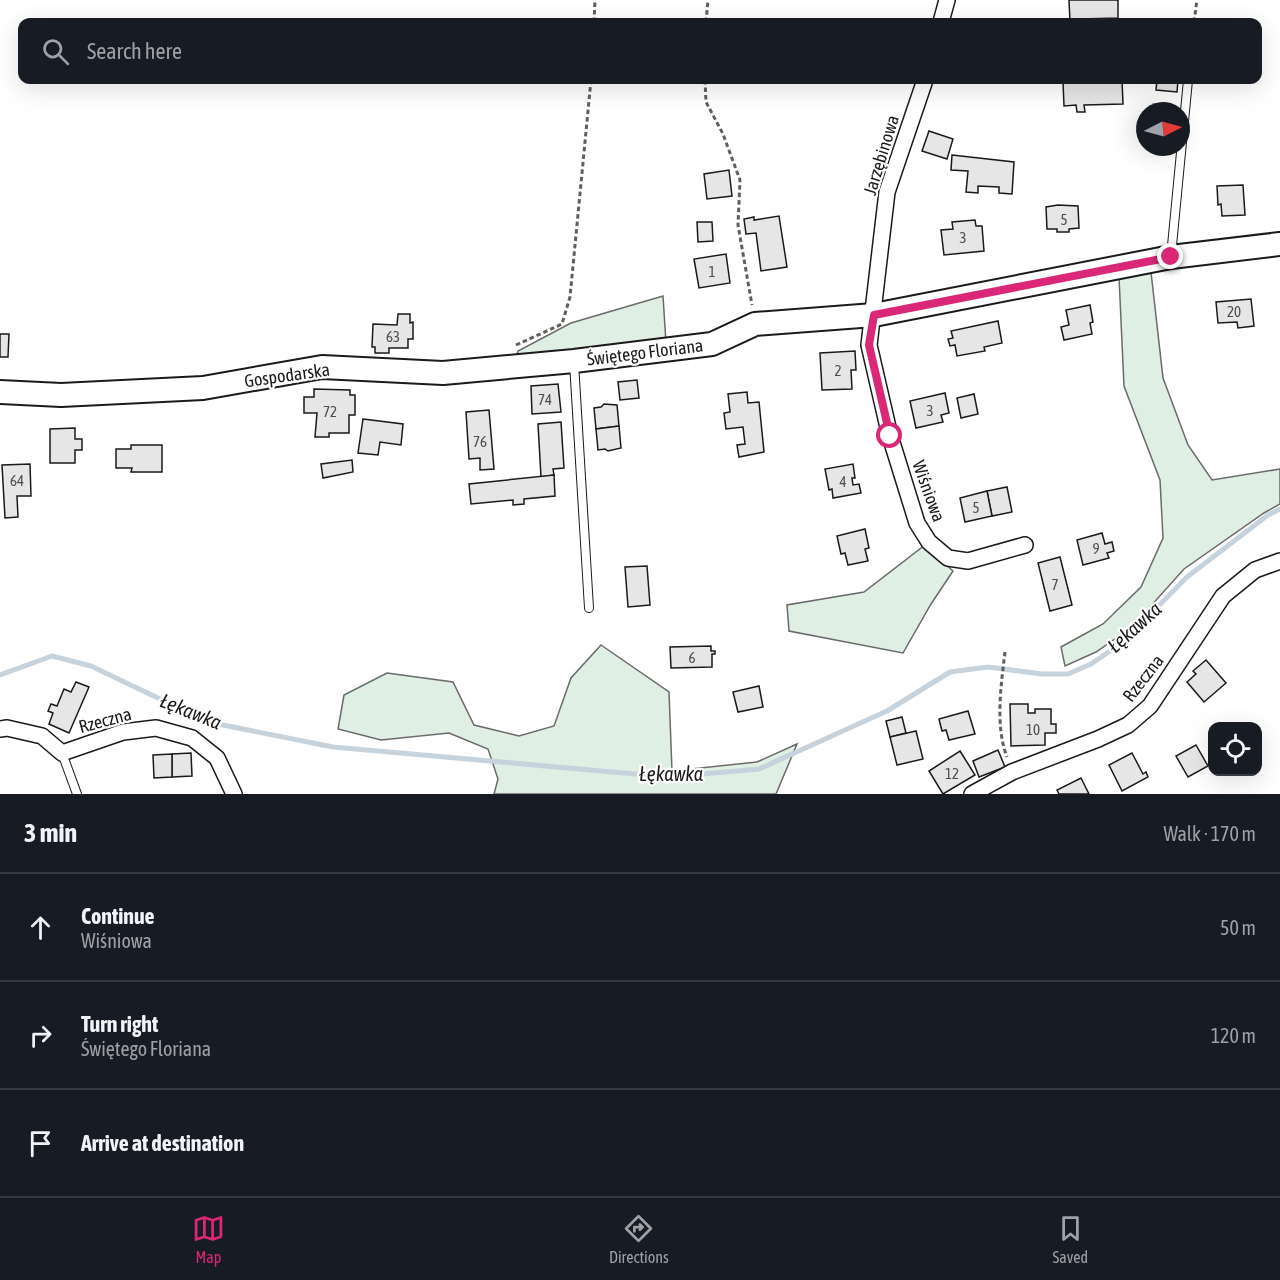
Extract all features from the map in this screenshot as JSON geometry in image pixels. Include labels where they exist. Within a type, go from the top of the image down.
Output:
[{"type":"street","points":[[942,18],[947,0]]},
{"type":"street","name":"Jarzębinowa","points":[[874,315],[887,192],[924,84]]},
{"type":"street","name":"Świętego Floriana","points":[[574,361],[712,344],[755,324],[874,315],[1171,257],[1280,244]]},
{"type":"street","name":"Wiśniowa","points":[[874,315],[869,345],[890,436],[917,523],[929,542],[948,558],[968,561],[1025,545]]},
{"type":"street","name":"Gospodarska","points":[[0,392],[62,395],[203,388],[322,367],[443,373],[574,361]]},
{"type":"street","name":"Rzeczna","points":[[972,794],[1012,771],[1098,740],[1128,725],[1150,706],[1223,596],[1254,570],[1280,561]]},
{"type":"street","name":"Rzeczna","points":[[0,729],[7,728],[42,736],[62,753],[123,732],[156,728],[192,738],[217,758],[234,794]]},
{"type":"lane","points":[[1171,257],[1188,84]]},
{"type":"lane","points":[[574,361],[589,608]]},
{"type":"lane","points":[[62,753],[77,794]]},
{"type":"path","points":[[594,18],[595,0]]},
{"type":"path","points":[[706,18],[708,0]]},
{"type":"path","points":[[1195,18],[1197,0]]},
{"type":"path","points":[[500,368],[510,348],[562,324],[570,297],[591,84]]},
{"type":"path","points":[[705,84],[706,102],[723,134],[740,180],[738,225],[755,324]]},
{"type":"path","points":[[1005,652],[1001,686],[1001,742],[1012,771]]},
{"type":"green space","points":[[1151,272],[1163,378],[1188,445],[1212,480],[1280,469],[1280,504],[1184,569],[1132,627],[1096,652],[1065,666],[1061,647],[1103,624],[1141,587],[1163,538],[1160,480],[1124,386],[1119,277]]},
{"type":"green space","points":[[663,296],[666,343],[515,361],[518,351],[571,323]]},
{"type":"green space","points":[[925,545],[953,571],[903,653],[789,631],[787,605],[864,592]]},
{"type":"green space","points":[[601,645],[669,692],[672,771],[757,762],[797,744],[776,794],[494,794],[498,779],[488,749],[449,733],[381,740],[338,729],[344,695],[387,673],[453,682],[474,725],[519,736],[554,726],[571,678]]},
{"type":"building","points":[[1069,0],[1118,0],[1118,18],[1070,18]]},
{"type":"building","points":[[1063,84],[1122,84],[1123,104],[1084,105],[1085,112],[1077,112],[1076,105],[1064,106]]},
{"type":"building","points":[[1157,84],[1178,84],[1177,92],[1156,90]]},
{"type":"building","points":[[929,131],[953,139],[947,159],[922,151]]},
{"type":"building","points":[[952,155],[1014,162],[1012,194],[999,193],[999,187],[978,186],[978,193],[966,192],[968,171],[951,170]]},
{"type":"building","points":[[729,170],[732,196],[707,199],[704,174]]},
{"type":"building","points":[[1243,185],[1245,215],[1222,216],[1221,204],[1218,205],[1217,186]]},
{"type":"building","points":[[1078,206],[1079,228],[1069,229],[1069,232],[1047,229],[1046,207]]},
{"type":"building","points":[[779,216],[787,267],[761,271],[756,233],[746,234],[744,219],[754,217],[754,220]]},
{"type":"building","points":[[975,220],[976,226],[982,226],[984,251],[944,255],[941,230],[953,229],[952,222]]},
{"type":"building","points":[[697,222],[712,222],[713,241],[698,242]]},
{"type":"building","points":[[726,254],[730,283],[699,288],[694,259]]},
{"type":"building","points":[[1251,299],[1254,326],[1238,328],[1237,322],[1218,323],[1216,302]]},
{"type":"building","points":[[1090,305],[1093,322],[1090,323],[1092,334],[1064,340],[1061,327],[1069,325],[1066,310]]},
{"type":"building","points":[[398,314],[410,314],[410,323],[413,322],[413,339],[408,339],[408,348],[389,348],[389,353],[375,353],[375,347],[372,347],[373,324],[397,325]]},
{"type":"building","points":[[998,321],[1002,343],[984,347],[985,351],[957,356],[955,345],[950,346],[948,339],[953,338],[951,331]]},
{"type":"building","points":[[0,334],[9,334],[8,357],[0,357]]},
{"type":"building","points":[[855,351],[856,370],[851,370],[852,389],[822,390],[820,353]]},
{"type":"building","points":[[637,380],[639,398],[620,400],[618,382]]},
{"type":"building","points":[[558,384],[561,412],[532,414],[531,386]]},
{"type":"building","points":[[314,389],[350,390],[350,395],[355,395],[355,415],[349,415],[349,433],[329,433],[329,437],[315,437],[317,413],[304,413],[304,397],[314,397]]},
{"type":"building","points":[[747,392],[748,403],[759,402],[764,452],[739,457],[737,445],[745,444],[743,427],[726,429],[724,413],[730,412],[728,394]]},
{"type":"building","points":[[945,393],[949,413],[941,415],[943,422],[916,428],[910,401]]},
{"type":"building","points":[[974,394],[978,414],[961,418],[957,398]]},
{"type":"building","points":[[604,404],[617,405],[619,426],[596,429],[594,408]]},
{"type":"building","points":[[489,410],[494,469],[480,470],[480,458],[469,459],[466,412]]},
{"type":"building","points":[[363,419],[403,424],[401,445],[380,442],[378,455],[358,453]]},
{"type":"building","points":[[561,422],[564,468],[553,469],[554,475],[541,477],[538,424]]},
{"type":"building","points":[[619,426],[621,448],[608,451],[598,450],[596,429]]},
{"type":"building","points":[[75,428],[75,439],[82,439],[82,450],[75,450],[75,463],[50,463],[50,429]]},
{"type":"building","points":[[131,445],[162,445],[162,472],[131,472],[132,468],[116,468],[116,449],[131,449]]},
{"type":"building","points":[[352,460],[353,472],[323,478],[321,464]]},
{"type":"building","points":[[30,464],[31,496],[17,496],[18,517],[5,518],[2,465]]},
{"type":"building","points":[[853,464],[855,478],[852,478],[853,485],[859,484],[861,493],[833,498],[825,469]]},
{"type":"building","points":[[554,475],[555,496],[524,499],[524,504],[513,505],[513,500],[471,504],[469,484]]},
{"type":"building","points":[[1007,487],[1012,512],[992,516],[987,491]]},
{"type":"building","points":[[987,491],[992,516],[965,522],[960,498]]},
{"type":"building","points":[[865,529],[869,548],[865,549],[868,561],[848,565],[845,553],[841,554],[837,536]]},
{"type":"building","points":[[1102,533],[1105,544],[1112,542],[1114,551],[1107,553],[1109,558],[1083,565],[1077,540]]},
{"type":"building","points":[[1060,557],[1072,605],[1050,611],[1038,563]]},
{"type":"building","points":[[647,566],[650,605],[628,607],[625,567]]},
{"type":"building","points":[[711,646],[711,651],[715,651],[715,654],[712,654],[712,667],[671,668],[670,647]]},
{"type":"building","points":[[1206,660],[1226,683],[1204,702],[1187,682],[1196,674],[1193,671]]},
{"type":"building","points":[[76,682],[89,687],[69,733],[49,724],[53,713],[48,711],[51,704],[57,706],[64,689],[71,692]]},
{"type":"building","points":[[759,686],[763,707],[738,712],[733,692]]},
{"type":"building","points":[[1010,704],[1028,704],[1028,713],[1035,713],[1035,709],[1051,709],[1051,724],[1056,724],[1056,733],[1045,733],[1045,745],[1011,746]]},
{"type":"building","points":[[968,711],[975,734],[949,740],[946,730],[942,731],[939,719]]},
{"type":"building","points":[[902,717],[906,733],[890,737],[886,721]]},
{"type":"building","points":[[916,731],[923,759],[897,765],[890,737]]},
{"type":"building","points":[[1196,745],[1208,766],[1188,777],[1176,756]]},
{"type":"building","points":[[998,750],[1005,767],[979,777],[973,761]]},
{"type":"building","points":[[960,751],[975,775],[943,794],[929,771]]},
{"type":"building","points":[[191,753],[192,776],[172,777],[172,754]]},
{"type":"building","points":[[1132,753],[1143,774],[1146,772],[1148,777],[1122,791],[1109,765]]},
{"type":"building","points":[[172,754],[172,777],[154,778],[153,755]]},
{"type":"building","points":[[1081,778],[1089,794],[1059,794],[1057,790]]},
{"type":"waterway","name":"Łękawka","points":[[0,675],[52,656],[91,666],[208,722],[333,747],[669,777],[759,769],[887,711],[950,672],[988,667],[1042,674],[1068,674],[1091,664],[1123,642],[1187,577],[1268,515],[1280,509]]},
{"type":"route","points":[[890,436],[869,345],[874,315],[1171,257]]}]
